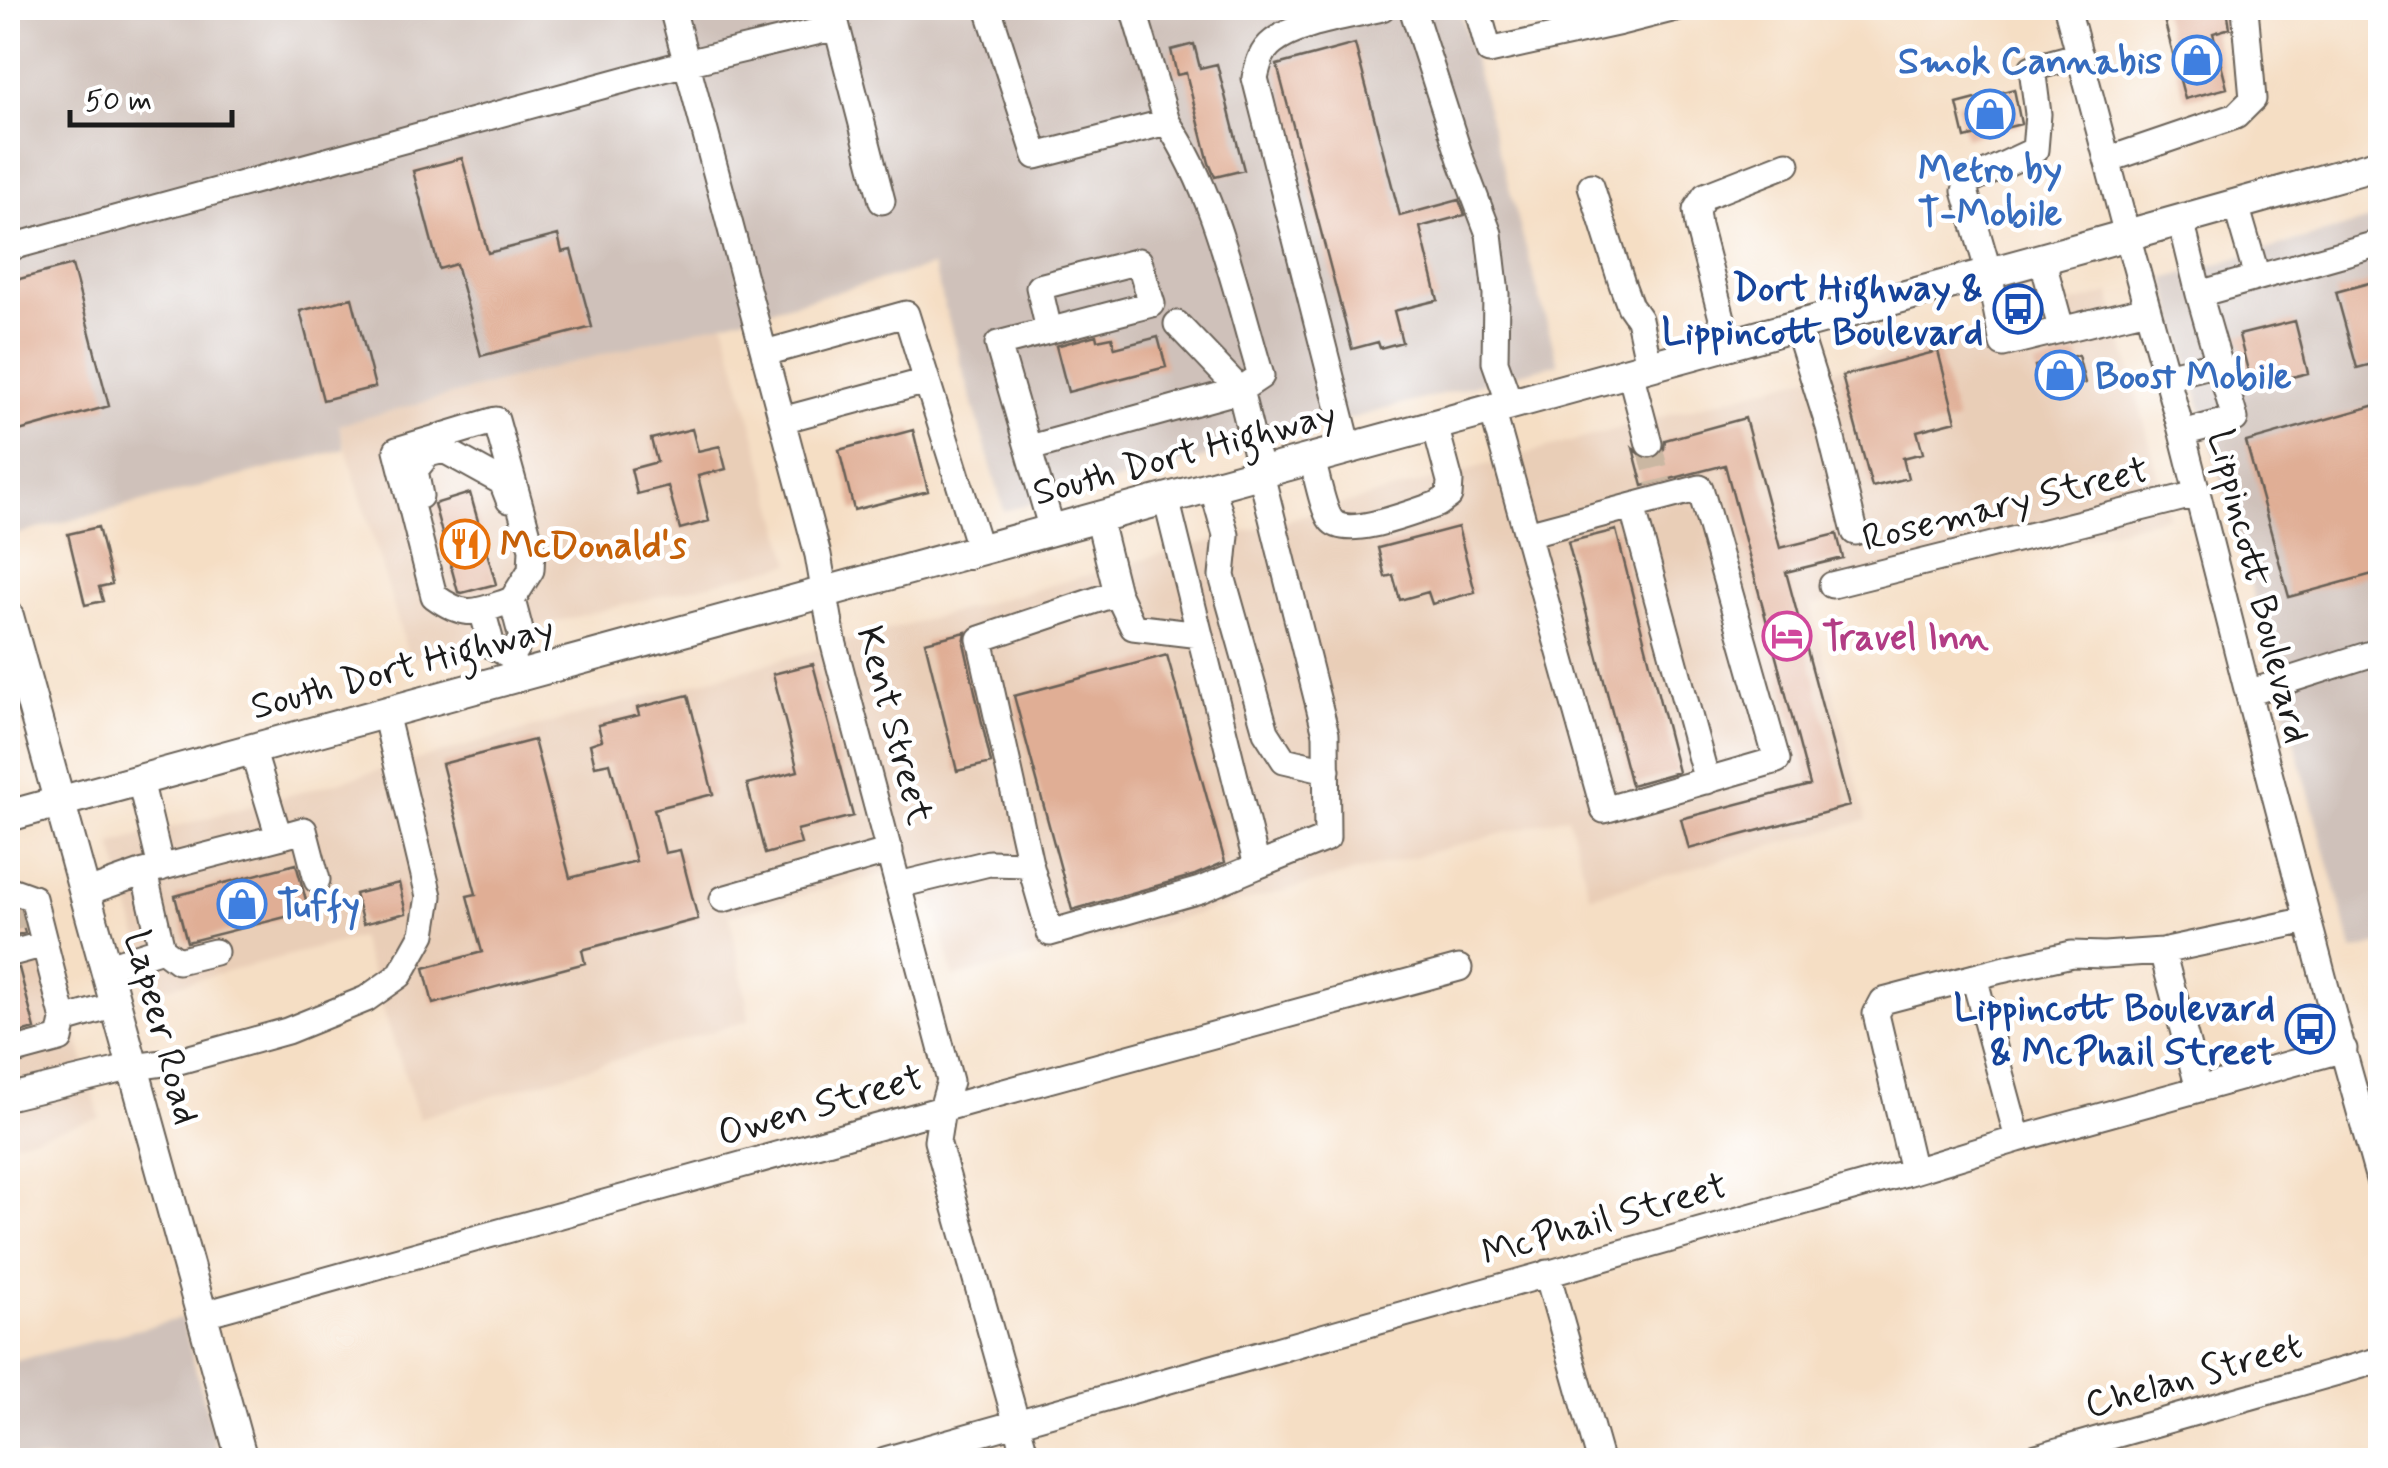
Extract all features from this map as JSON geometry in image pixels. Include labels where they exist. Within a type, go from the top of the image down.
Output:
[{"type":"main road","name":"South Dort Highway","points":[[8,816],[385,712],[514,665],[826,592],[2236,205],[2379,171]]},
{"type":"main road","name":"Lapeer Road","points":[[8,616],[14,664],[59,802],[242,1460]]},
{"type":"street","name":"Kent Street","points":[[672,8],[765,353],[826,592],[833,641],[950,1081],[937,1141],[1026,1460]]},
{"type":"street","points":[[988,8],[1036,156],[1166,122]]},
{"type":"street","points":[[1030,448],[1240,390],[1261,376],[1218,231],[1184,147],[1166,122],[1133,8]]},
{"type":"street","points":[[1350,448],[1255,78],[1260,58],[1272,42],[1299,29],[1382,8]]},
{"type":"street","points":[[1412,8],[1489,234],[1501,407],[1526,534],[1604,810],[1778,760],[1700,488],[1660,491],[1632,506],[1526,534]]},
{"type":"street","points":[[1478,8],[1489,51],[1620,15],[1676,8]]},
{"type":"street","name":"Lippincott Boulevard","points":[[2067,8],[2380,1184]]},
{"type":"street","points":[[2108,160],[2236,116],[2254,99],[2245,8]]},
{"type":"street","points":[[8,248],[686,63],[834,17],[882,201]]},
{"type":"street","points":[[2080,56],[2032,68],[2038,114],[2036,150],[1969,181],[1964,190],[2003,344],[2147,309]]},
{"type":"street","points":[[1729,344],[1696,210],[1705,196],[1787,164]]},
{"type":"street","points":[[1591,186],[1630,306],[1640,319],[1640,369],[1649,444]]},
{"type":"street","points":[[2236,205],[2258,277]]},
{"type":"street","points":[[2181,220],[2235,419],[2182,433]]},
{"type":"street","points":[[2199,294],[2380,243]]},
{"type":"street","points":[[2042,259],[2061,328]]},
{"type":"street","points":[[1050,330],[1038,287],[1139,261],[1152,304],[998,344],[1052,530]]},
{"type":"street","points":[[765,353],[906,314],[980,550]]},
{"type":"street","points":[[1117,593],[980,640],[1030,864],[1050,932],[1200,890],[1327,838],[1326,734],[1240,390],[1177,324]]},
{"type":"street","points":[[1797,326],[1830,427],[1856,532]]},
{"type":"street","points":[[2166,376],[2219,362]]},
{"type":"street","points":[[782,420],[927,381]]},
{"type":"street","points":[[496,420],[524,520],[532,549],[532,570],[512,600],[470,613],[452,610],[434,596],[396,450],[496,420]]},
{"type":"street","points":[[1312,459],[1330,519],[1340,528],[1356,529],[1438,504],[1449,496],[1450,481],[1435,425]]},
{"type":"street","points":[[452,610],[415,470],[428,454],[444,450],[502,482],[514,513],[524,520]]},
{"type":"street","points":[[1212,486],[1226,536],[1222,576],[1266,732],[1284,760],[1327,770]]},
{"type":"street","name":"Rosemary Street","points":[[1832,585],[2197,494]]},
{"type":"street","points":[[1166,498],[1257,866]]},
{"type":"street","points":[[1632,506],[1707,781]]},
{"type":"street","points":[[1098,517],[1117,593],[1133,628],[1200,635]]},
{"type":"street","points":[[482,610],[492,646],[514,665],[522,638],[512,600]]},
{"type":"street","points":[[2248,693],[2380,651]]},
{"type":"street","points":[[8,1096],[134,1067],[179,1061],[287,1031],[366,999],[400,974],[423,934],[429,896],[385,712]]},
{"type":"street","points":[[252,749],[279,838]]},
{"type":"street","points":[[140,780],[162,949],[178,961],[215,952]]},
{"type":"street","points":[[85,893],[152,870],[304,830],[317,880]]},
{"type":"street","points":[[723,900],[890,851]]},
{"type":"street","points":[[899,886],[989,862],[1030,864]]},
{"type":"street","points":[[8,889],[33,898],[64,1020],[60,1039],[8,1052]]},
{"type":"street","points":[[1913,1171],[1876,1014],[1882,1001],[2072,954],[2162,950],[2308,920]]},
{"type":"street","points":[[14,947],[45,944]]},
{"type":"street","points":[[106,967],[162,949]]},
{"type":"street","points":[[2162,950],[2200,1089]]},
{"type":"street","name":"Owen Street","points":[[201,1314],[1459,968]]},
{"type":"street","points":[[1974,978],[2018,1139]]},
{"type":"street","points":[[64,1020],[116,1004]]},
{"type":"street","name":"McPhail Street","points":[[885,1460],[2344,1049]]},
{"type":"street","points":[[1548,1272],[1600,1460]]},
{"type":"street","name":"Chelan Street","points":[[2026,1460],[2380,1360]]},
{"type":"shaded area","points":[[8,8],[1459,8],[1558,363],[1004,511],[933,266],[339,425],[345,449],[11,536]]},
{"type":"shaded area","points":[[2380,217],[2380,944],[2353,951],[2165,279]]},
{"type":"shaded area","points":[[2110,293],[2169,516],[1811,606],[1867,820],[1590,896],[1568,816],[954,978],[922,863],[730,915],[750,1020],[419,1118],[359,937],[153,991],[112,844]]},
{"type":"shaded area","points":[[724,322],[791,564],[409,658],[339,425]]},
{"type":"shaded area","points":[[8,881],[38,897],[100,1118],[8,1144]]},
{"type":"shaded area","points":[[182,1318],[220,1460],[8,1460],[8,1363]]},
{"type":"building","name":"Smok Cannabis","points":[[2161,8],[2227,8],[2230,28],[2213,33],[2227,88],[2185,99]]},
{"type":"building","points":[[1194,44],[1200,68],[1217,64],[1244,170],[1215,177],[1209,163],[1186,73],[1177,75],[1171,50]]},
{"type":"building","points":[[1355,44],[1400,216],[1459,200],[1465,215],[1420,227],[1438,300],[1394,311],[1402,342],[1380,348],[1378,342],[1352,349],[1277,65]]},
{"type":"building","name":"Metro by T-Mobile","points":[[2014,89],[2021,124],[1965,138],[1957,104]]},
{"type":"building","points":[[462,158],[488,253],[558,235],[562,252],[571,250],[592,327],[481,356],[456,264],[439,269],[413,171]]},
{"type":"building","points":[[72,265],[109,406],[8,434],[8,282]]},
{"type":"building","points":[[2380,280],[2380,362],[2357,368],[2336,292]]},
{"type":"building","points":[[352,298],[375,387],[323,400],[300,311]]},
{"type":"building","points":[[2295,321],[2308,373],[2252,387],[2239,335]]},
{"type":"building","points":[[1096,335],[1097,340],[1112,337],[1115,348],[1158,337],[1166,367],[1068,392],[1056,346]]},
{"type":"building","points":[[1938,351],[1956,421],[1917,431],[1923,453],[1903,458],[1908,478],[1872,487],[1842,376]]},
{"type":"building","name":"Boost Mobile","points":[[2078,355],[2085,383],[2042,394],[2035,366]]},
{"type":"building","points":[[2380,404],[2380,572],[2289,597],[2246,442]]},
{"type":"building","name":"Travel Inn","points":[[1745,418],[1780,548],[1837,534],[1843,558],[1786,572],[1849,806],[1689,849],[1681,819],[1810,785],[1725,465],[1643,486],[1633,448],[1644,459],[1654,459],[1664,449],[1665,440]]},
{"type":"building","points":[[692,429],[698,451],[720,446],[726,469],[698,476],[709,521],[680,529],[668,486],[637,494],[631,469],[657,462],[651,439]]},
{"type":"building","points":[[913,430],[928,491],[854,510],[839,450]]},
{"type":"building","name":"McDonald's","points":[[470,493],[496,584],[462,593],[458,592],[434,504]]},
{"type":"building","points":[[98,527],[112,584],[99,587],[103,601],[85,605],[68,534]]},
{"type":"building","points":[[1458,527],[1475,592],[1432,604],[1428,592],[1400,600],[1393,575],[1385,577],[1378,548]]},
{"type":"building","points":[[1616,530],[1678,772],[1631,785],[1568,542]]},
{"type":"building","points":[[966,632],[964,643],[991,763],[957,771],[925,642]]},
{"type":"building","points":[[1167,655],[1225,862],[1195,875],[1072,910],[1014,696]]},
{"type":"building","points":[[813,664],[853,816],[797,830],[801,844],[765,854],[747,784],[798,771],[773,674]]},
{"type":"building","points":[[688,695],[713,794],[654,809],[665,853],[680,850],[698,919],[582,950],[585,963],[433,1004],[424,968],[482,952],[467,896],[476,894],[442,764],[534,740],[570,878],[636,861],[610,763],[595,766],[590,744],[602,740],[598,725],[639,715],[637,708]]},
{"type":"building","name":"Tuffy","points":[[296,864],[309,911],[187,942],[175,896]]},
{"type":"building","points":[[399,883],[406,913],[363,924],[355,894]]},
{"type":"building","points":[[8,906],[19,910],[25,933],[8,937]]},
{"type":"building","points":[[19,968],[35,1029],[8,1036],[8,970]]},
{"type":"tunnel","points":[[1649,444],[1659,483]]},
{"type":"tunnel","points":[[8,906],[15,936]]},
{"type":"place","name":"Smok Cannabis","points":[[2197,60]]},
{"type":"place","name":"Metro by T-Mobile","points":[[1990,114]]},
{"type":"place","name":"Dort Highway & Lippincott Boulevard","points":[[2018,309]]},
{"type":"place","name":"Boost Mobile","points":[[2060,375]]},
{"type":"place","name":"McDonald's","points":[[465,544]]},
{"type":"place","name":"Travel Inn","points":[[1787,636]]},
{"type":"place","name":"Tuffy","points":[[242,904]]},
{"type":"place","name":"Lippincott Boulevard & McPhail Street","points":[[2310,1029]]}]
